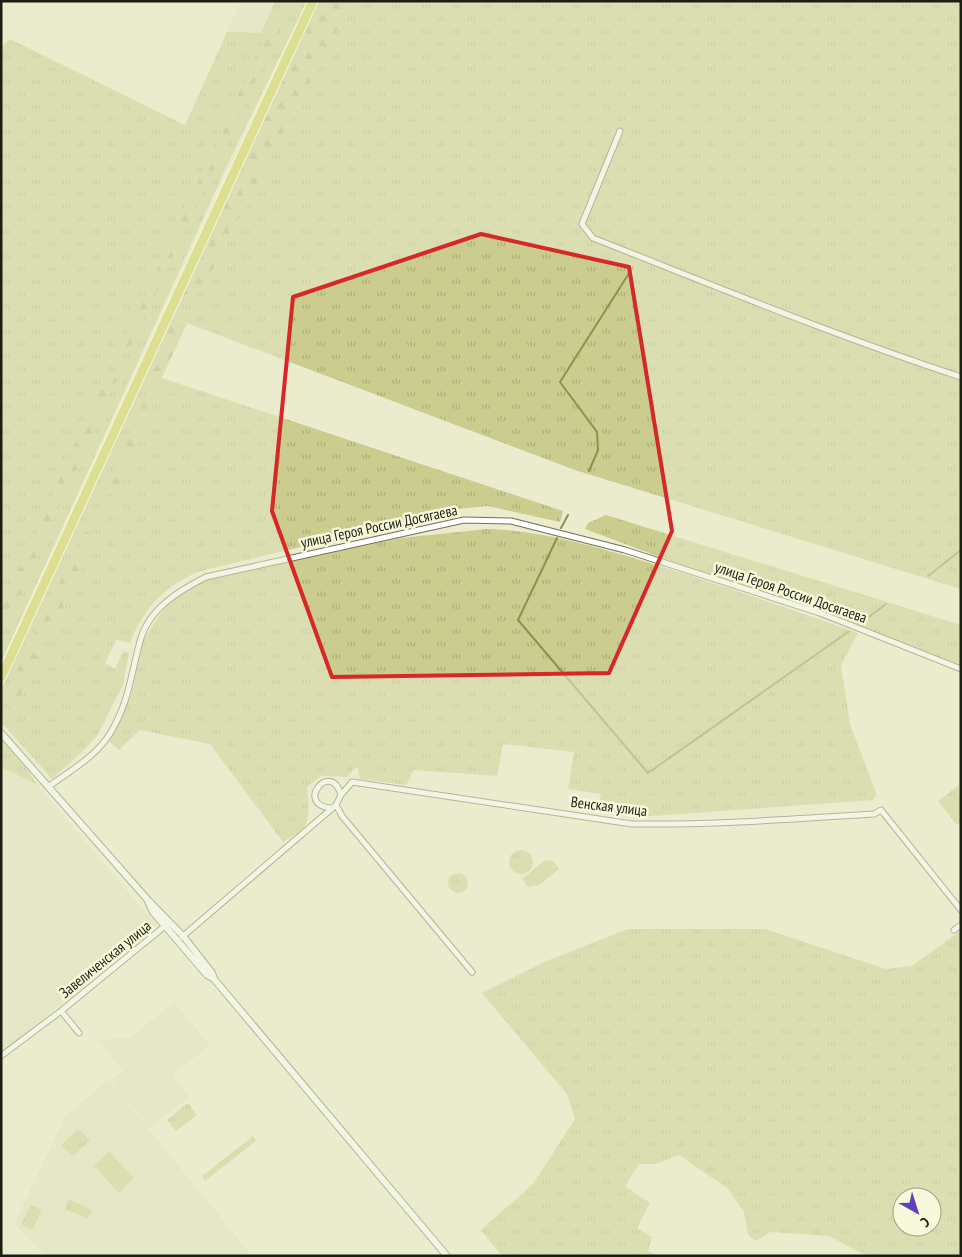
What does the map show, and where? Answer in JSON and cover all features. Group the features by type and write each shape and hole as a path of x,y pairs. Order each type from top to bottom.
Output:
{"highway":[{"path":"1,677 313,1"}],"street":[{"path":"620,130 582,224 593,238 777,311 886,352 961,377"},
{"name":"улица Героя России Досягаева","path":"48,787 96,753 110,733 120,715 133,677 141,637 164,603 180,590 206,577 464,520 511,521 625,550 820,613 961,669"},
{"path":"1,733 180,939 212,973 214,979 447,1256"},
{"path":"180,939 336,804 341,795 338,788 332,782 324,782 317,786 314,794 316,802 323,807 331,808"},
{"name":"Венская улица","path":"341,795 352,782 632,824 797,819 874,814 881,810 961,910"},
{"path":"336,804 342,816 472,972"},
{"path":"147,900 152,912 180,939"},
{"path":"954,930 961,925"},
{"name":"Завеличенская улица","path":"1,1056 61,1011 165,926"},
{"name":"Завеличенская улица","path":"61,1011 79,1033"}],"highlighted area":[{"path":"481,234 629,267 672,531 609,673 332,677 272,511 293,297"}],"shaded area":[{"path":"241,1 275,1 261,33 227,32"},
{"path":"1,767 37,784 155,924 1,1054"},
{"path":"174,1002 210,1045 172,1075 189,1097 150,1128 111,1080 123,1071 98,1040 131,1038"},
{"path":"109,1080 252,1256 46,1256 14,1224 66,1115"}],"green space":[{"path":"275,1 307,1 233,153 1,662 1,47 10,39 185,125 227,32 261,33"},
{"path":"318,1 352,1 201,292 181,296"},
{"path":"352,1 961,1 961,589 575,470 171,317 181,296 201,292"},
{"path":"278,8 286,16 128,353 121,347"},
{"path":"171,317 187,324 161,379 117,495 105,494 153,377 144,372"},
{"path":"144,372 563,511 560,522 488,506 457,509 197,572 185,578 164,593 148,610 130,643 116,640 105,663 115,669 123,651 129,653 123,685 98,734 82,752 52,779 1,722 1,690","holes":["84,532 96,535 15,710 9,694"]},
{"path":"106,374 117,379 1,635 1,610"},
{"path":"606,515 961,625 961,670 585,529 588,523"},
{"path":"487,529 540,535 610,551 714,583 858,633 841,665 850,724 877,795 873,800 638,817 637,810 630,813 629,817 598,812 601,794 568,789 574,752 503,744 497,776 414,770 406,785 360,779 356,767 347,777 321,776 307,787 307,822 301,831 283,842 210,744 140,730 119,750 108,740 120,722 131,694 144,638 166,606 182,591 207,580 310,556 401,538"},
{"path":"84,531 96,535 15,710 7,703 6,694"},
{"path":"1,736 17,754 37,784 1,767"},
{"path":"959,785 961,822 957,825 938,801"},
{"path":"521,850 526,851 532,857 532,867 526,873 521,874 516,873 510,867 509,862 510,857 516,851"},
{"path":"545,860 553,861 559,869 539,885 528,887 522,879"},
{"path":"458,873 465,876 468,883 465,890 458,893 451,890 448,883 451,876"},
{"path":"628,929 765,929 886,969 912,966 961,930 961,1256 867,1256 829,1236 770,1232 756,1241 748,1235 744,1212 727,1188 679,1155 656,1164 639,1164 625,1186 650,1203 637,1228 652,1237 648,1251 658,1256 502,1256 481,1230 533,1184 575,1119 567,1094 482,993 549,960"},
{"path":"188,1103 197,1115 176,1131 167,1120"},
{"path":"78,1129 90,1140 73,1156 61,1145"},
{"path":"253,1136 256,1141 205,1181 202,1176"},
{"path":"109,1152 134,1178 119,1193 94,1166"},
{"path":"69,1199 92,1210 88,1219 65,1209"},
{"path":"31,1205 42,1210 32,1230 21,1225"}],"waterway":[{"path":"589,471 598,450 597,432 560,382 633,267"},
{"path":"561,528 568,515"},
{"path":"557,538 518,620 648,773 848,632"},
{"path":"928,576 961,550"},
{"path":"862,622 886,604"}]}
